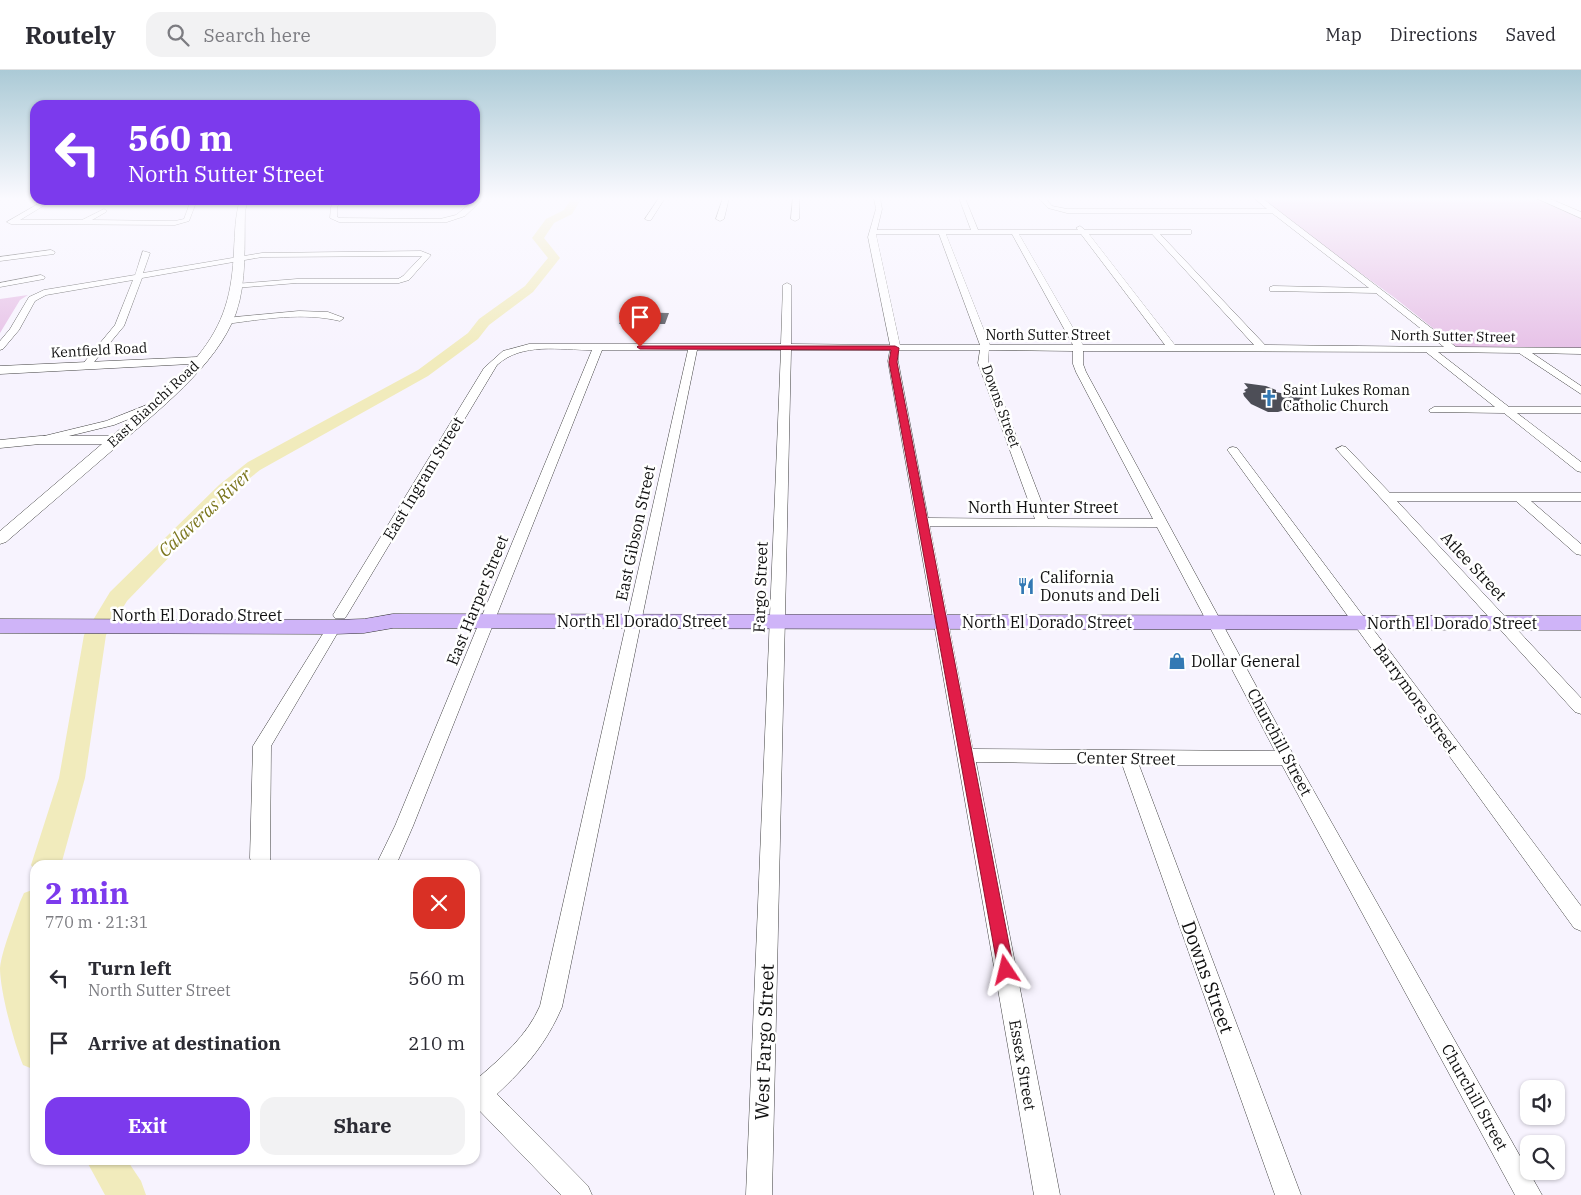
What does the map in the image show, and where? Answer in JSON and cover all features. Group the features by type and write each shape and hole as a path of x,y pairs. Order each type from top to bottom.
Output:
{"main road":[{"name":"North El Dorado Street","path":"0,615 170,621"},
{"name":"North El Dorado Street","path":"0,626 170,621 337,621 364,626 393,621 634,620 1581,623"}],"street":[{"name":"East Bianchi Road","path":"0,539 157,404 200,360 226,321 234,298 239,250"},
{"name":"Essex Street","path":"875,250 895,348 893,362 1047,1195"},
{"name":"Downs Street","path":"949,250 985,344 983,363 1044,523"},
{"name":"Churchill Street","path":"1025,250 1078,343 1078,360 1081,372 1287,758 1529,1195"},
{"path":"1098,250 1172,348"},
{"path":"1171,250 1262,348"},
{"path":"1326,250 1456,351"},
{"path":"0,259 51,252"},
{"path":"86,366 119,326 129,305 146,253"},
{"path":"0,347 14,330 32,299 39,295 238,258 282,253 426,254 406,278 399,281 297,282 235,286"},
{"path":"0,285 41,277"},
{"name":"Fargo Street","path":"769,890 787,285"},
{"path":"1273,289 1292,291 1380,291"},
{"path":"226,321 294,315 318,315 340,318"},
{"name":"East Harper Street","path":"388,860 404,826 598,347"},
{"name":"East Gibson Street","path":"480,1089 516,1060 534,1039 550,1008 693,347"},
{"name":"North Sutter Street","path":"515,348 1262,348 1581,351"},
{"name":"East Ingram Street","path":"261,860 262,746 489,368 504,353 515,348"},
{"path":"1430,351 1581,468"},
{"path":"1522,351 1581,391"},
{"name":"Kentfield Road","path":"0,370 200,360"},
{"path":"40,440 110,423 157,404"},
{"path":"1434,410 1581,410"},
{"path":"0,444 40,440 116,440"},
{"name":"Atlee Street","path":"1342,449 1581,708"},
{"name":"Barrymore Street","path":"1233,450 1581,922"},
{"path":"1387,497 1581,497"},
{"path":"1519,497 1581,550"},
{"name":"North Hunter Street","path":"923,522 1162,523"},
{"name":"Center Street","path":"966,755 1287,758"},
{"name":"Downs Street","path":"1128,758 1288,1195"},
{"name":"West Fargo Street","path":"759,1195 769,890"},
{"path":"480,1094 579,1195"}],"shaded area":[{"path":"1330,250 1581,250 1581,348 1458,348 1395,298"},
{"path":"28,295 20,300 0,333 0,299"}],"building":[{"path":"624,312 669,313 665,324 619,324"},
{"name":"Saint Lukes Roman Catholic Church","path":"1244,383 1266,386 1276,390 1276,392 1309,399 1288,405 1290,408 1278,412 1268,412 1251,404 1244,396 1243,393 1246,392 1244,390 1248,388"}],"waterway":[{"name":"Calaveras River","path":"47,860 72,778 95,635 118,597 225,489 254,466 423,373 473,336 484,322 529,289 554,258 548,250"},
{"name":"Calaveras River","path":"30,919 14,974 30,1034"},
{"name":"Calaveras River","path":"108,1165 127,1195"}],"place":[{"name":"Saint Lukes Roman Catholic Church","path":"1269,398"},
{"name":"California Donuts and Deli","path":"1026,586"},
{"name":"Dollar General","path":"1177,661"}],"route":[{"path":"640,347 895,348 893,362 1006,970"}]}
